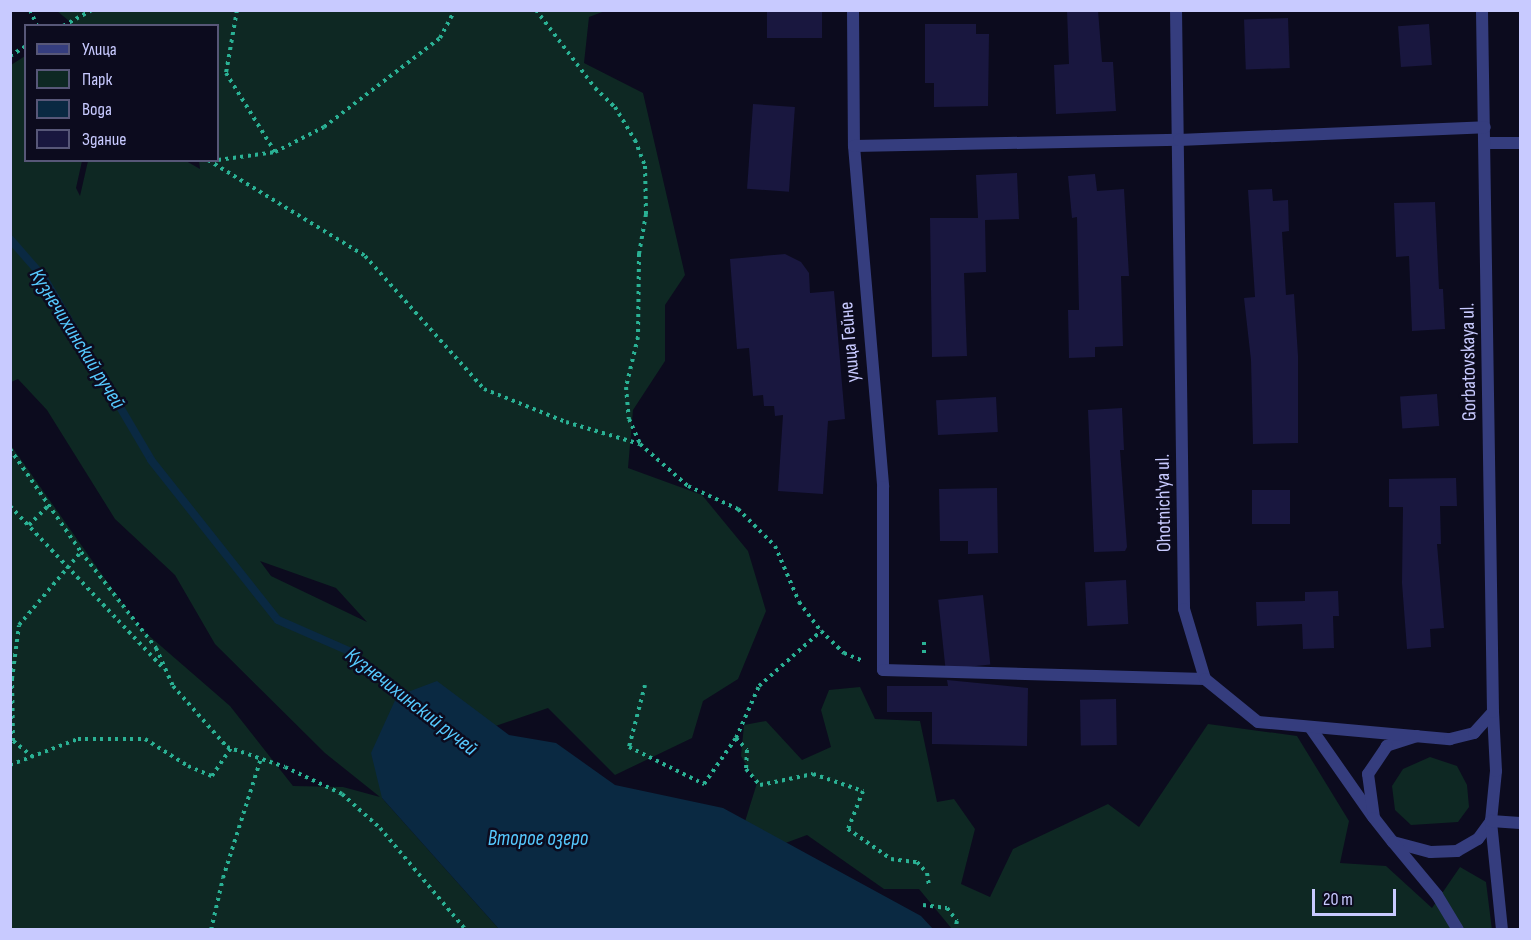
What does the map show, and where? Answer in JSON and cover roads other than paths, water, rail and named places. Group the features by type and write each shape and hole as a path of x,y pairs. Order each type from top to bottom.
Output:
{"street":[{"name":"улица Гейне","path":"853,10 854,146 883,487 883,670 1205,679"},
{"name":"Ohotnich'ya ul.","path":"1176,10 1184,609 1205,679"},
{"name":"Gorbatovskaya ul.","path":"1482,10 1493,712 1496,771 1491,820 1502,930"},
{"path":"854,146 1179,140 1485,127"},
{"path":"1485,143 1521,143"},
{"path":"1205,679 1258,722 1450,739 1474,733 1493,712"},
{"path":"1310,727 1374,818 1437,895 1458,930"},
{"path":"1374,818 1368,774 1387,746 1417,736"},
{"path":"1394,842 1431,852 1457,851 1478,839 1491,820 1521,823"}],"water":[{"name":"Второе озеро","path":"437,681 509,735 556,743 615,785 723,808 921,916 933,929 499,929 382,798 371,753 397,696"}],"waterway":[{"name":"Кузнечихинский ручей","path":"10,239 44,278 151,460 278,620 353,653 405,702"}]}
